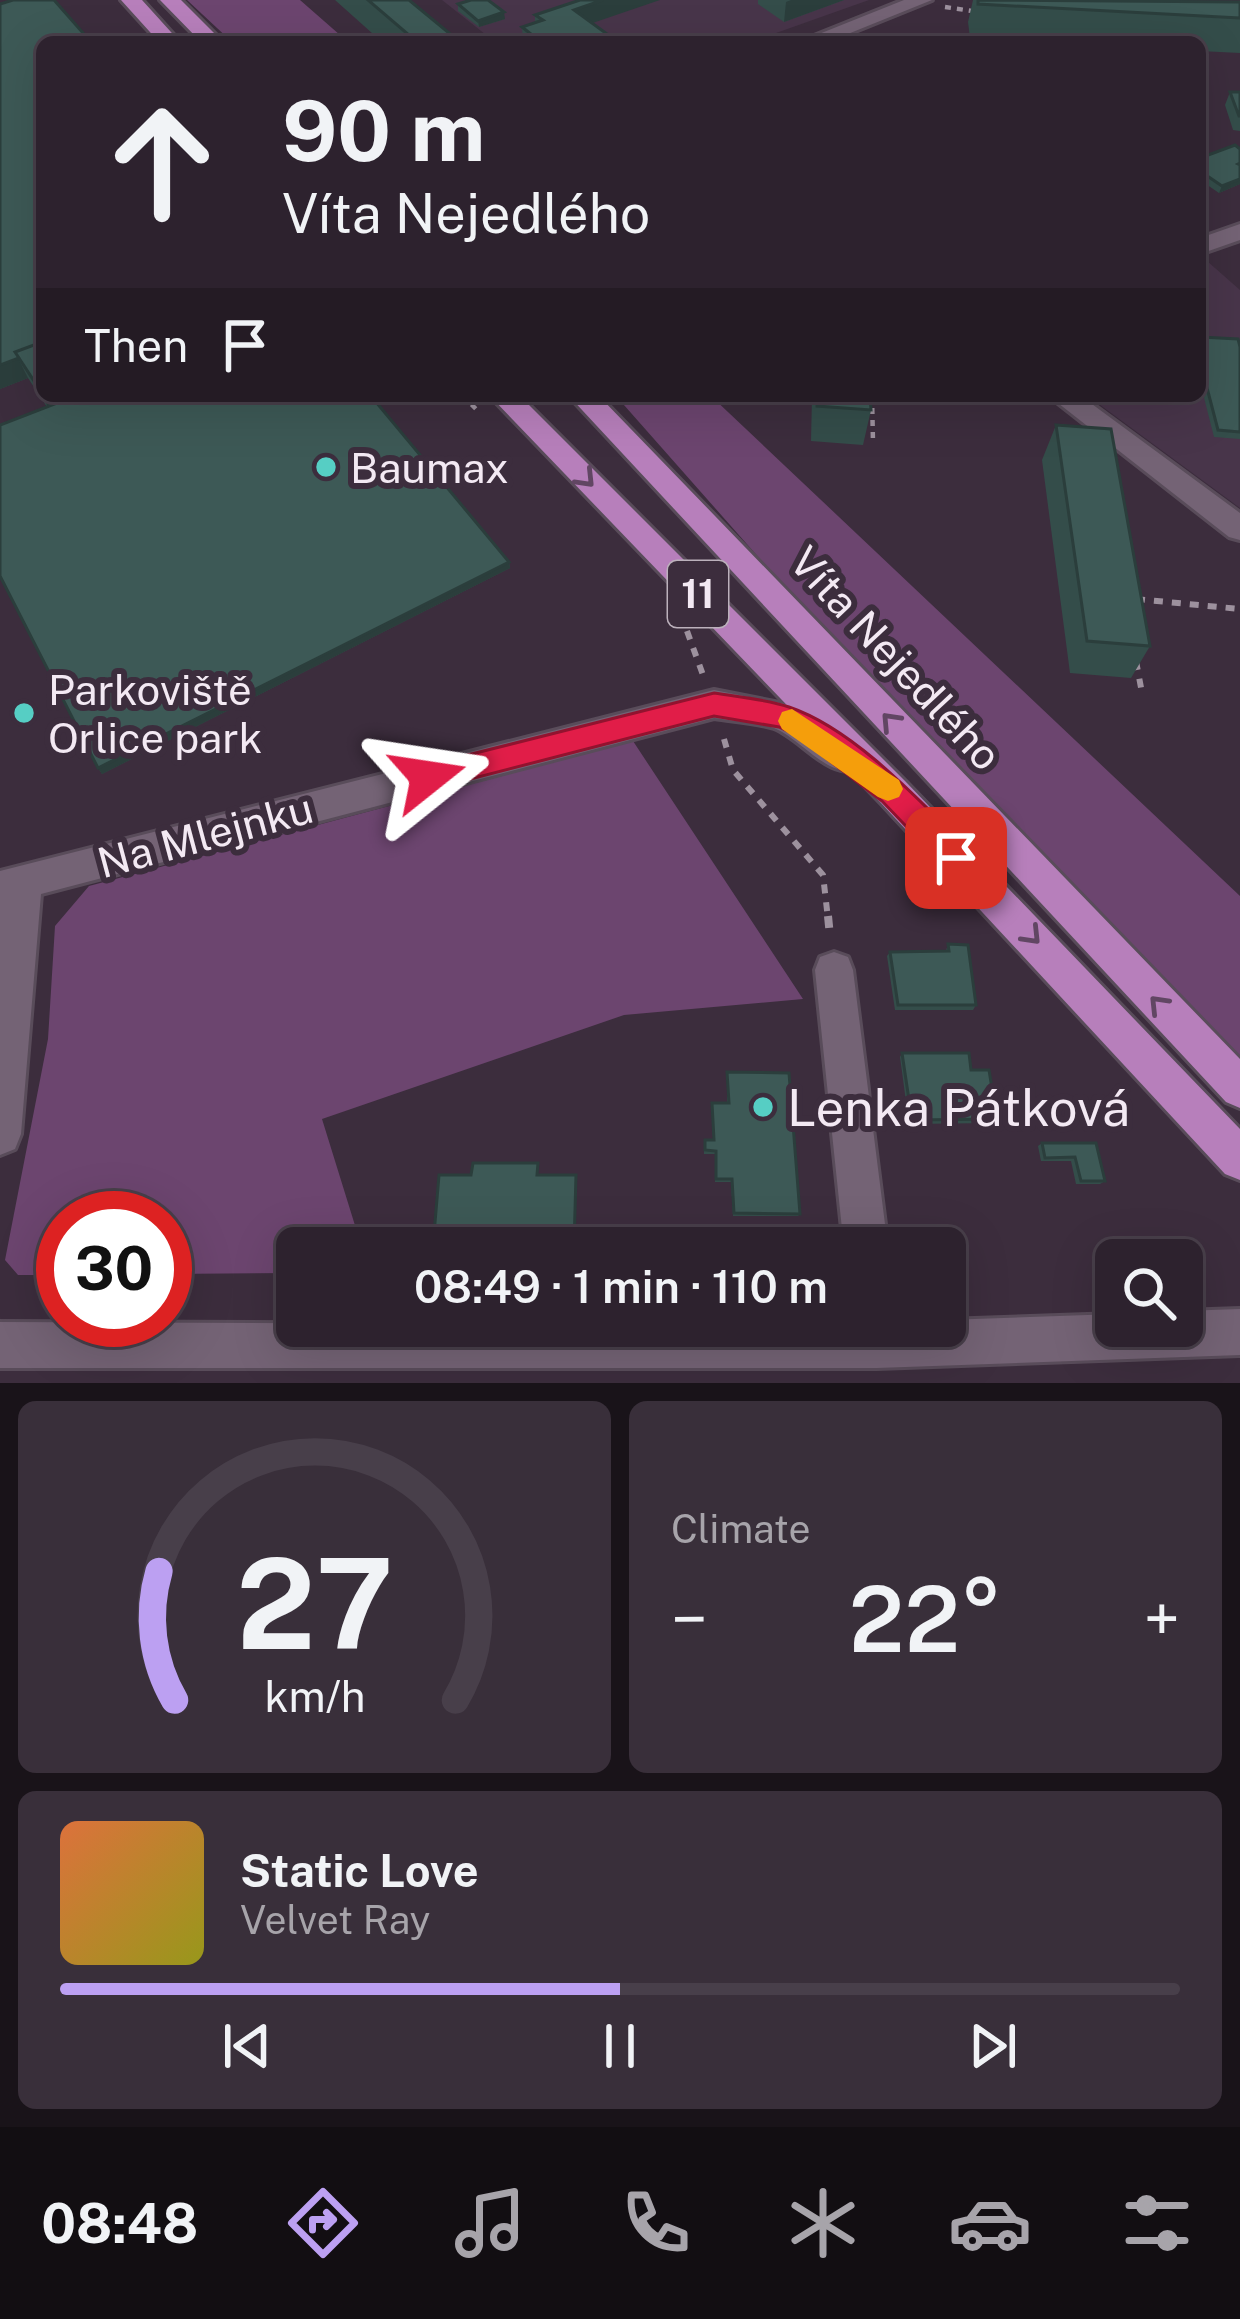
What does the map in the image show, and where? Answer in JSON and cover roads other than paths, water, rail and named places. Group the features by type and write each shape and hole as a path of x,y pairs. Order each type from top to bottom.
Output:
{"main road":[{"path":"131,0 164,36"},
{"path":"170,0 207,36"},
{"name":"Víta Nejedlého","path":"589,402 1240,1088"},
{"name":"11","path":"498,410 892,792 1240,1159"}],"street":[{"path":"827,36 931,2"},
{"path":"1206,245 1240,231"},
{"path":"1059,402 1240,529"},
{"name":"Na Mlejnku","path":"0,1134 12,885 714,704 783,716 806,727 892,792"},
{"path":"834,970 864,1227"},
{"path":"966,1334 1240,1332"},
{"path":"0,1345 276,1342"}],"place":[{"name":"Baumax","path":"326,467"},
{"name":"Parkoviště Orlice park","path":"24,713"},
{"name":"Lenka Pátková","path":"763,1107"}]}
